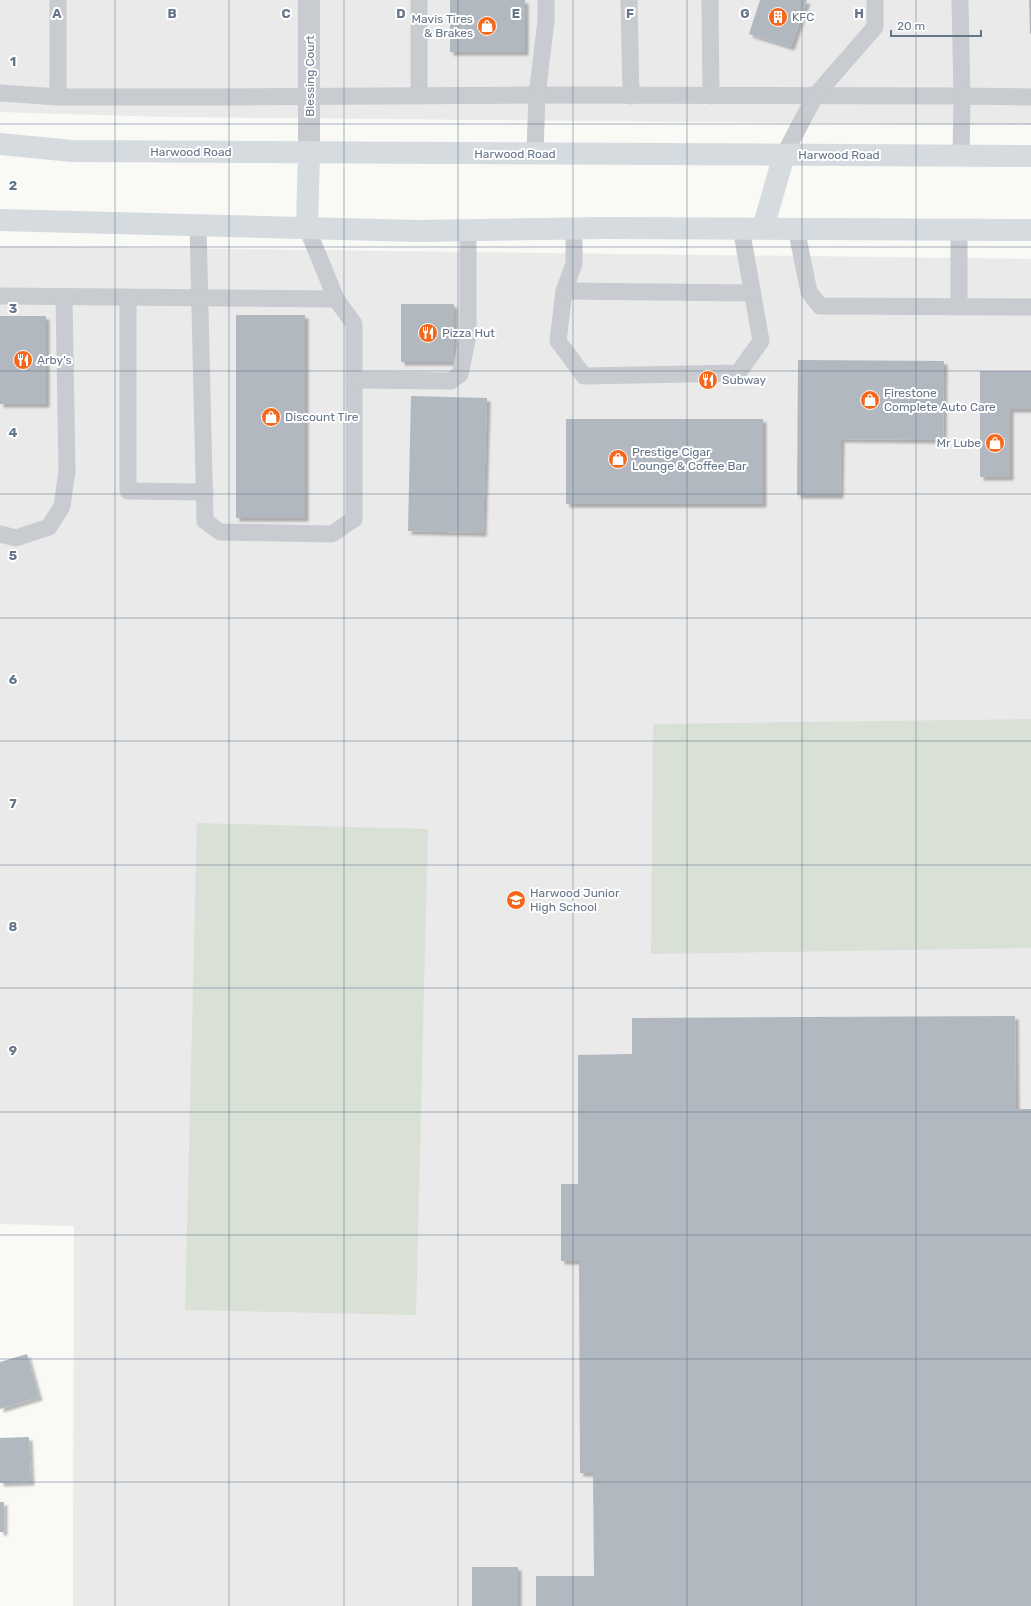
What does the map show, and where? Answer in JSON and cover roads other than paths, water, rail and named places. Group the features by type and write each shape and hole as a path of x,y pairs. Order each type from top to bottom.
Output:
{"main road":[{"name":"Harwood Road","path":"0,144 72,151 1031,156"},
{"path":"306,228 309,152"},
{"path":"763,228 784,155"},
{"path":"0,220 418,231 574,228 1031,230"}],"street":[{"name":"Blessing Court","path":"309,0 309,152"}],"lane":[{"path":"58,0 58,97"},
{"path":"419,0 419,96"},
{"path":"535,153 537,95 546,21 546,0"},
{"path":"629,0 631,96"},
{"path":"710,0 711,96"},
{"path":"784,155 815,96 875,27 875,0"},
{"path":"960,0 962,96 960,156"},
{"path":"0,93 58,97 537,95 1031,97"},
{"path":"198,225 201,297 205,521 220,532 332,534 354,519 354,324 336,299 306,228"},
{"path":"574,228 574,264 564,291 558,341 584,376 738,373 761,341 741,228"},
{"path":"796,228 809,292 820,306 1031,307"},
{"path":"959,229 959,307"},
{"path":"354,380 451,381 460,374 468,336 468,230"},
{"path":"564,291 752,293"},
{"path":"0,296 336,299"},
{"path":"0,534 16,538 49,527 62,506 67,471 64,297"},
{"path":"128,297 128,491 205,492"}],"place":[{"name":"KFC","path":"778,17"},
{"name":"Mavis Tires & Brakes","path":"487,26"},
{"name":"Pizza Hut","path":"428,333"},
{"name":"Arby's","path":"23,360"},
{"name":"Subway","path":"708,380"},
{"name":"Firestone Complete Auto Care","path":"870,400"},
{"name":"Discount Tire","path":"271,417"},
{"name":"Mr Lube","path":"995,443"},
{"name":"Prestige Cigar Lounge & Coffee Bar","path":"618,459"},
{"name":"Harwood Junior High School","path":"516,900"}]}
